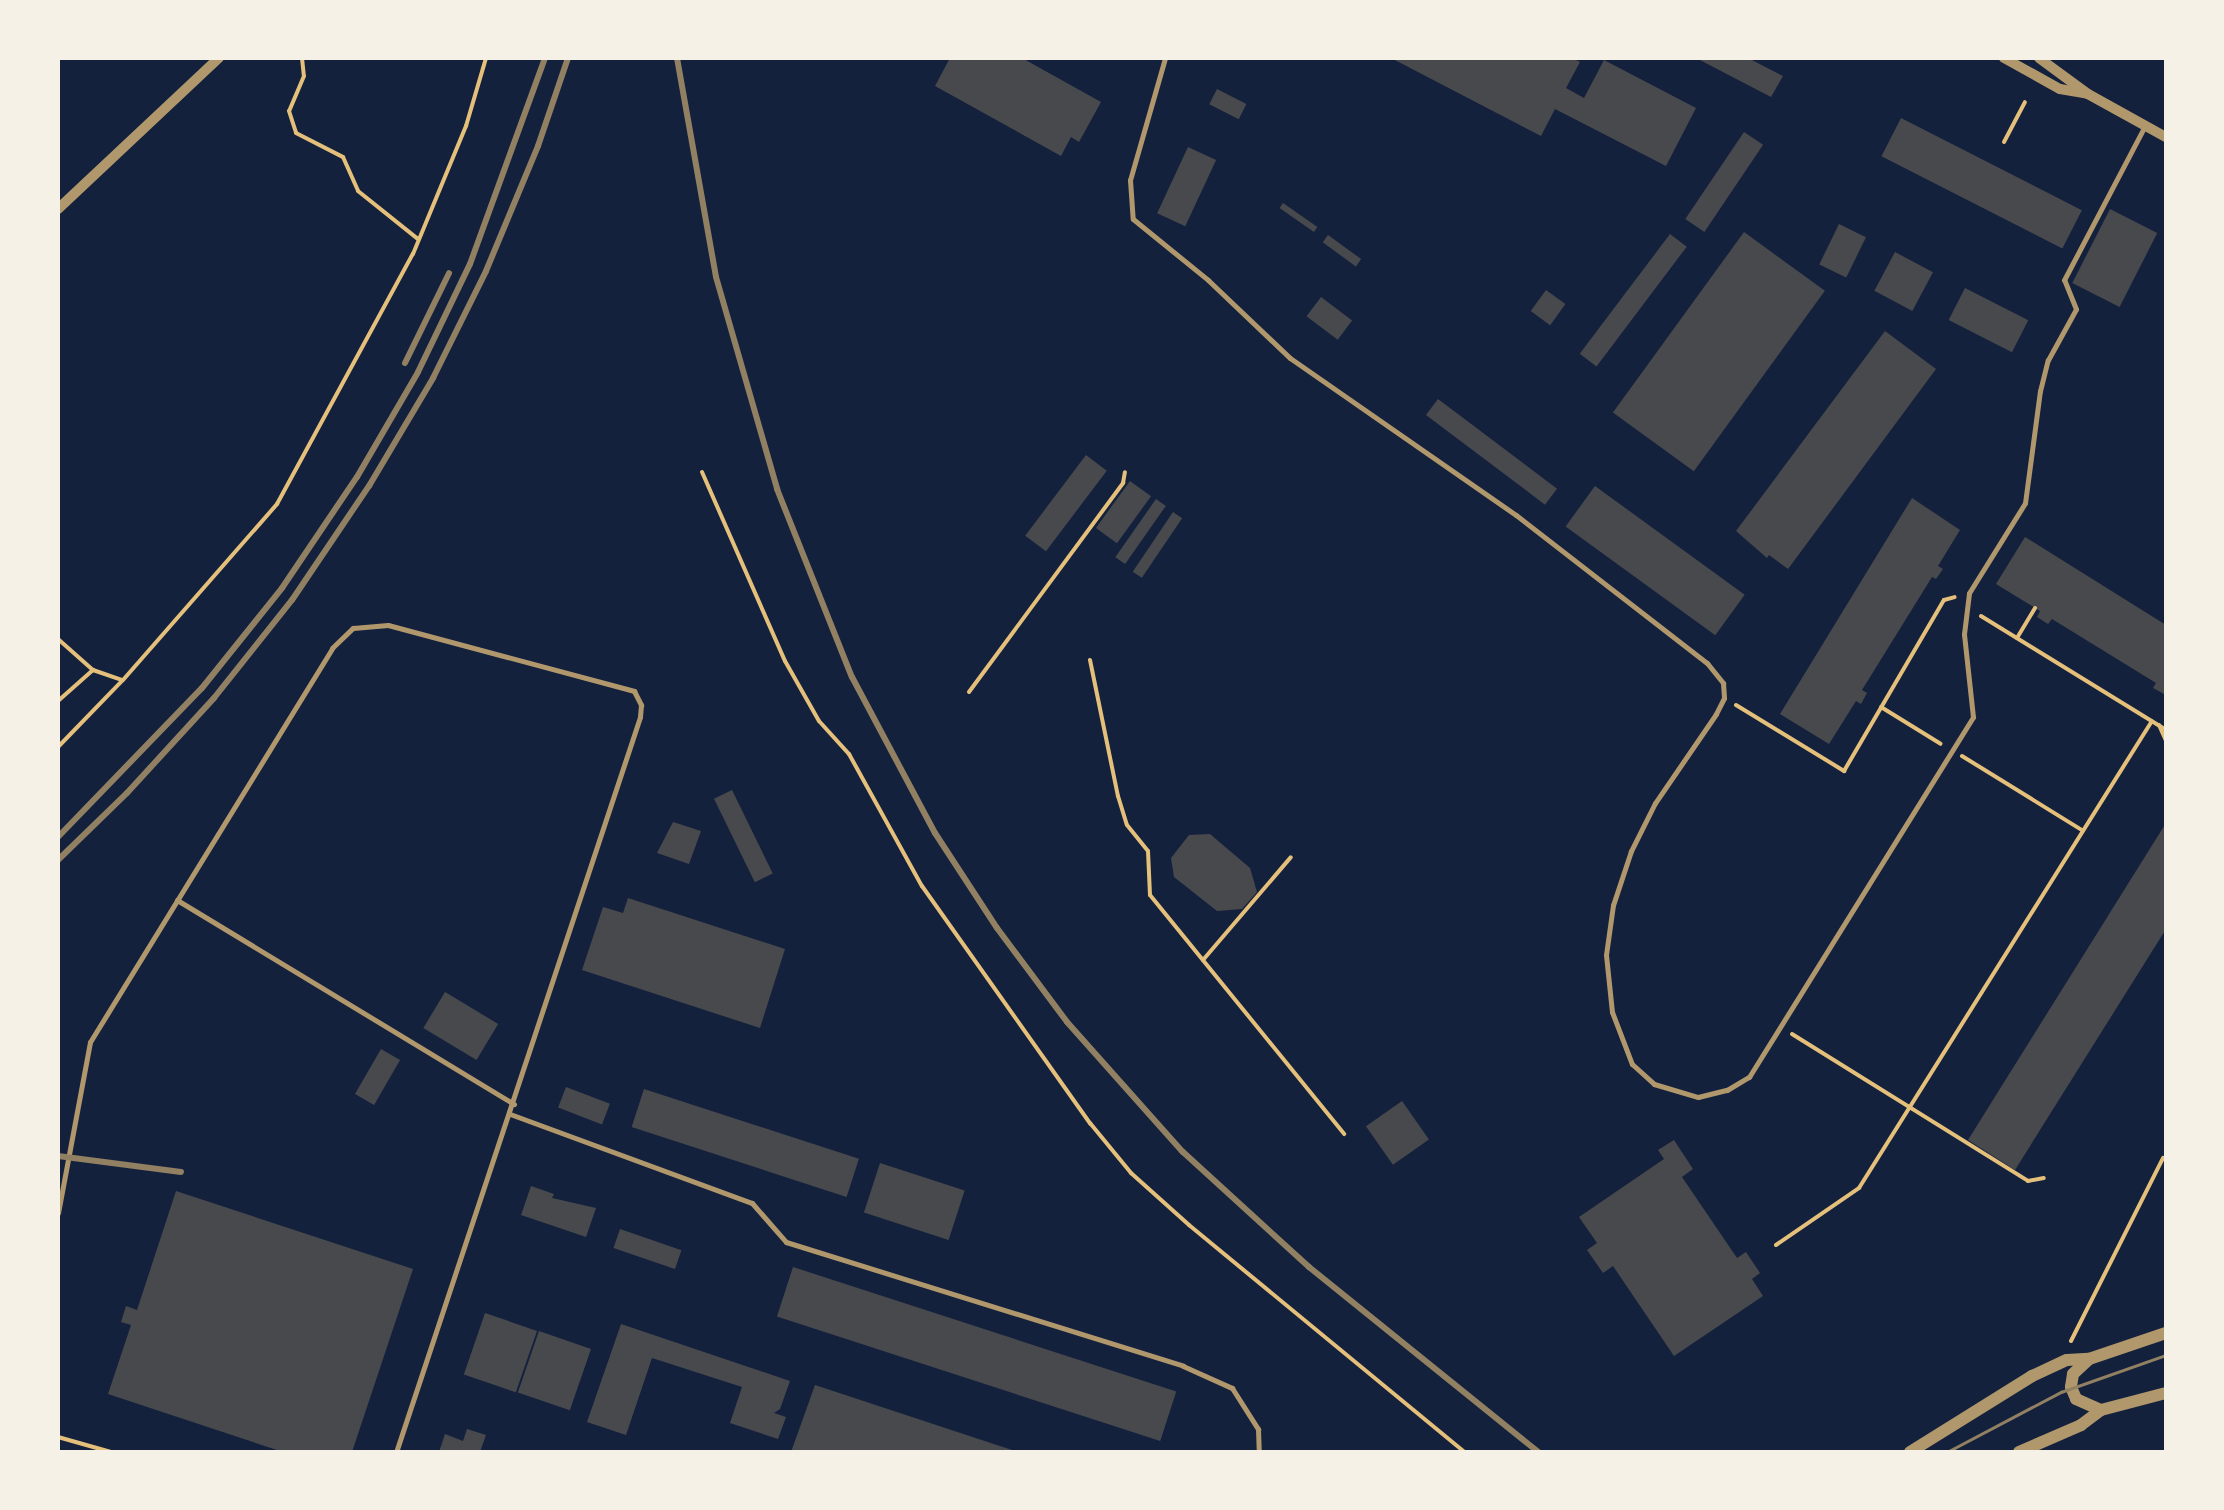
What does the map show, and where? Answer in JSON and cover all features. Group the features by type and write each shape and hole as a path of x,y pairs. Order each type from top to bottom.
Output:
{"street":[{"path":"58,209 218,58"},
{"path":"2004,58 2060,89 2088,94"},
{"path":"2039,58 2088,94 2166,137"},
{"path":"2146,123 2166,129"},
{"path":"1910,1452 1997,1394 2067,1360 2089,1358 2166,1333"},
{"path":"2089,1358 2073,1374 2071,1387 2076,1399 2100,1410"},
{"path":"2018,1452 2080,1425 2100,1410 2166,1392"}],"lane":[{"path":"1164,58 1130,180 1133,219 1208,280 1290,358 1516,515 1706,663 1723,683 1724,698 1655,802 1631,851 1608,931 1606,954 1612,1012 1625,1051 1643,1076 1669,1091 1698,1097 1728,1090 1750,1077 1972,717 1964,634 1969,593 2025,503 2048,360 2076,309 2064,280 2146,123"},
{"path":"58,1212 90,1042 332,648 353,628 388,625 634,691 641,705 640,717 396,1452"},
{"path":"176,900 514,1104"},
{"path":"510,1114 752,1203 786,1242 1183,1366 1232,1388 1258,1430 1258,1452"}],"path":[{"path":"302,58 304,76 289,111 296,132 343,158 358,191 418,239"},
{"path":"58,748 277,504 336,389 378,323 418,239 466,126 486,58"},
{"path":"2004,142 2025,102"},
{"path":"702,472 786,660 819,720 849,754 922,886 1090,1124 1131,1173 1189,1225 1464,1452"},
{"path":"969,692 1124,484 1125,472"},
{"path":"1724,698 1844,771 1944,600 1969,593"},
{"path":"2018,638 2035,608"},
{"path":"1966,612 2018,638 2166,730"},
{"path":"58,639 94,670 123,680"},
{"path":"1090,660 1118,796 1127,825 1148,851 1150,894 1344,1134"},
{"path":"58,701 94,670"},
{"path":"1881,707 2084,831"},
{"path":"1776,1245 1858,1188 2152,721"},
{"path":"2159,725 2166,741"},
{"path":"1202,960 1292,857"},
{"path":"1780,1027 2028,1181 2044,1178"},
{"path":"2067,1350 2163,1158"},
{"path":"58,1436 112,1452"}],"building":[{"path":"950,58 1022,58 1101,102 1079,142 1071,137 1061,156 935,86"},
{"path":"1391,58 1572,58 1580,62 1566,88 1584,98 1604,60 1696,108 1666,166 1555,109 1541,136"},
{"path":"1696,58 1748,58 1783,76 1771,97"},
{"path":"1217,89 1246,104 1239,119 1209,104"},
{"path":"1901,118 2082,210 2062,248 1881,156"},
{"path":"1744,132 1763,145 1704,232 1685,219"},
{"path":"1188,147 1216,160 1185,226 1157,213"},
{"path":"1283,203 1317,227 1314,232 1280,208"},
{"path":"2110,209 2157,233 2120,307 2072,283"},
{"path":"1839,224 1866,237 1846,278 1819,264"},
{"path":"1744,232 1825,291 1694,471 1613,412"},
{"path":"1670,234 1687,247 1596,366 1580,354"},
{"path":"1328,235 1361,259 1356,266 1323,242"},
{"path":"1895,252 1933,272 1912,311 1874,291"},
{"path":"1965,288 2028,320 2012,352 1949,320"},
{"path":"1546,290 1565,304 1550,325 1531,311"},
{"path":"1321,297 1352,320 1338,340 1307,316"},
{"path":"1885,331 1936,369 1788,569 1769,555 1767,558 1736,531"},
{"path":"1438,399 1557,489 1545,505 1426,415"},
{"path":"1086,455 1107,471 1046,551 1025,536"},
{"path":"1130,481 1151,496 1117,543 1096,528"},
{"path":"1595,486 1745,595 1715,635 1566,526"},
{"path":"1912,498 1960,530 1938,566 1943,569 1936,579 1932,577 1862,690 1867,693 1861,704 1856,701 1829,744 1780,714"},
{"path":"1156,499 1166,506 1125,564 1115,557"},
{"path":"1173,512 1182,518 1142,578 1133,572"},
{"path":"2025,537 2166,625 2164,694 2153,688 2156,683 2052,619 2048,624 2037,617 2040,611 1996,584"},
{"path":"732,790 773,874 755,882 714,799"},
{"path":"673,822 701,831 689,864 657,853"},
{"path":"2166,823 2166,929 2015,1170 1968,1140"},
{"path":"1210,834 1250,868 1257,892 1242,909 1217,911 1174,877 1171,858 1189,835"},
{"path":"628,898 785,949 760,1028 582,970 603,907 623,913"},
{"path":"445,992 498,1024 477,1060 423,1028"},
{"path":"381,1049 400,1060 374,1105 355,1094"},
{"path":"566,1087 610,1104 602,1124 558,1108"},
{"path":"644,1089 859,1159 847,1197 632,1127"},
{"path":"1402,1101 1429,1140 1393,1165 1366,1126"},
{"path":"1674,1140 1693,1169 1682,1177 1737,1258 1746,1252 1760,1273 1752,1279 1763,1296 1674,1356 1613,1266 1603,1273 1587,1250 1597,1243 1579,1217 1664,1159 1658,1150"},
{"path":"880,1163 965,1191 949,1240 864,1212"},
{"path":"531,1186 554,1194 552,1198 596,1208 586,1237 521,1215"},
{"path":"176,1191 413,1269 352,1452 283,1452 108,1394 131,1325 121,1322 126,1306 137,1310"},
{"path":"620,1229 681,1250 675,1269 613,1248"},
{"path":"793,1267 1176,1392 1160,1441 777,1316"},
{"path":"485,1313 537,1331 516,1392 464,1374"},
{"path":"621,1324 790,1381 780,1409 774,1413 786,1417 778,1439 730,1423 742,1387 652,1358 626,1435 587,1422"},
{"path":"539,1331 591,1349 570,1410 518,1392"},
{"path":"815,1385 1018,1452 791,1452"},
{"path":"467,1429 486,1435 480,1452 439,1452 445,1434 463,1441"}],"tram line":[{"path":"1947,1452 2061,1392 2166,1355"}],"railway":[{"path":"58,837 202,688 282,588 357,477 418,372 470,264 545,58"},
{"path":"58,860 127,793 214,698 292,600 369,486 433,378 486,271 538,146 568,58"},
{"path":"677,58 716,277 777,489 852,677 935,833 997,928 1067,1022 1183,1152 1309,1267 1538,1452"},
{"path":"405,363 449,273"},
{"path":"58,1156 181,1172"}]}
